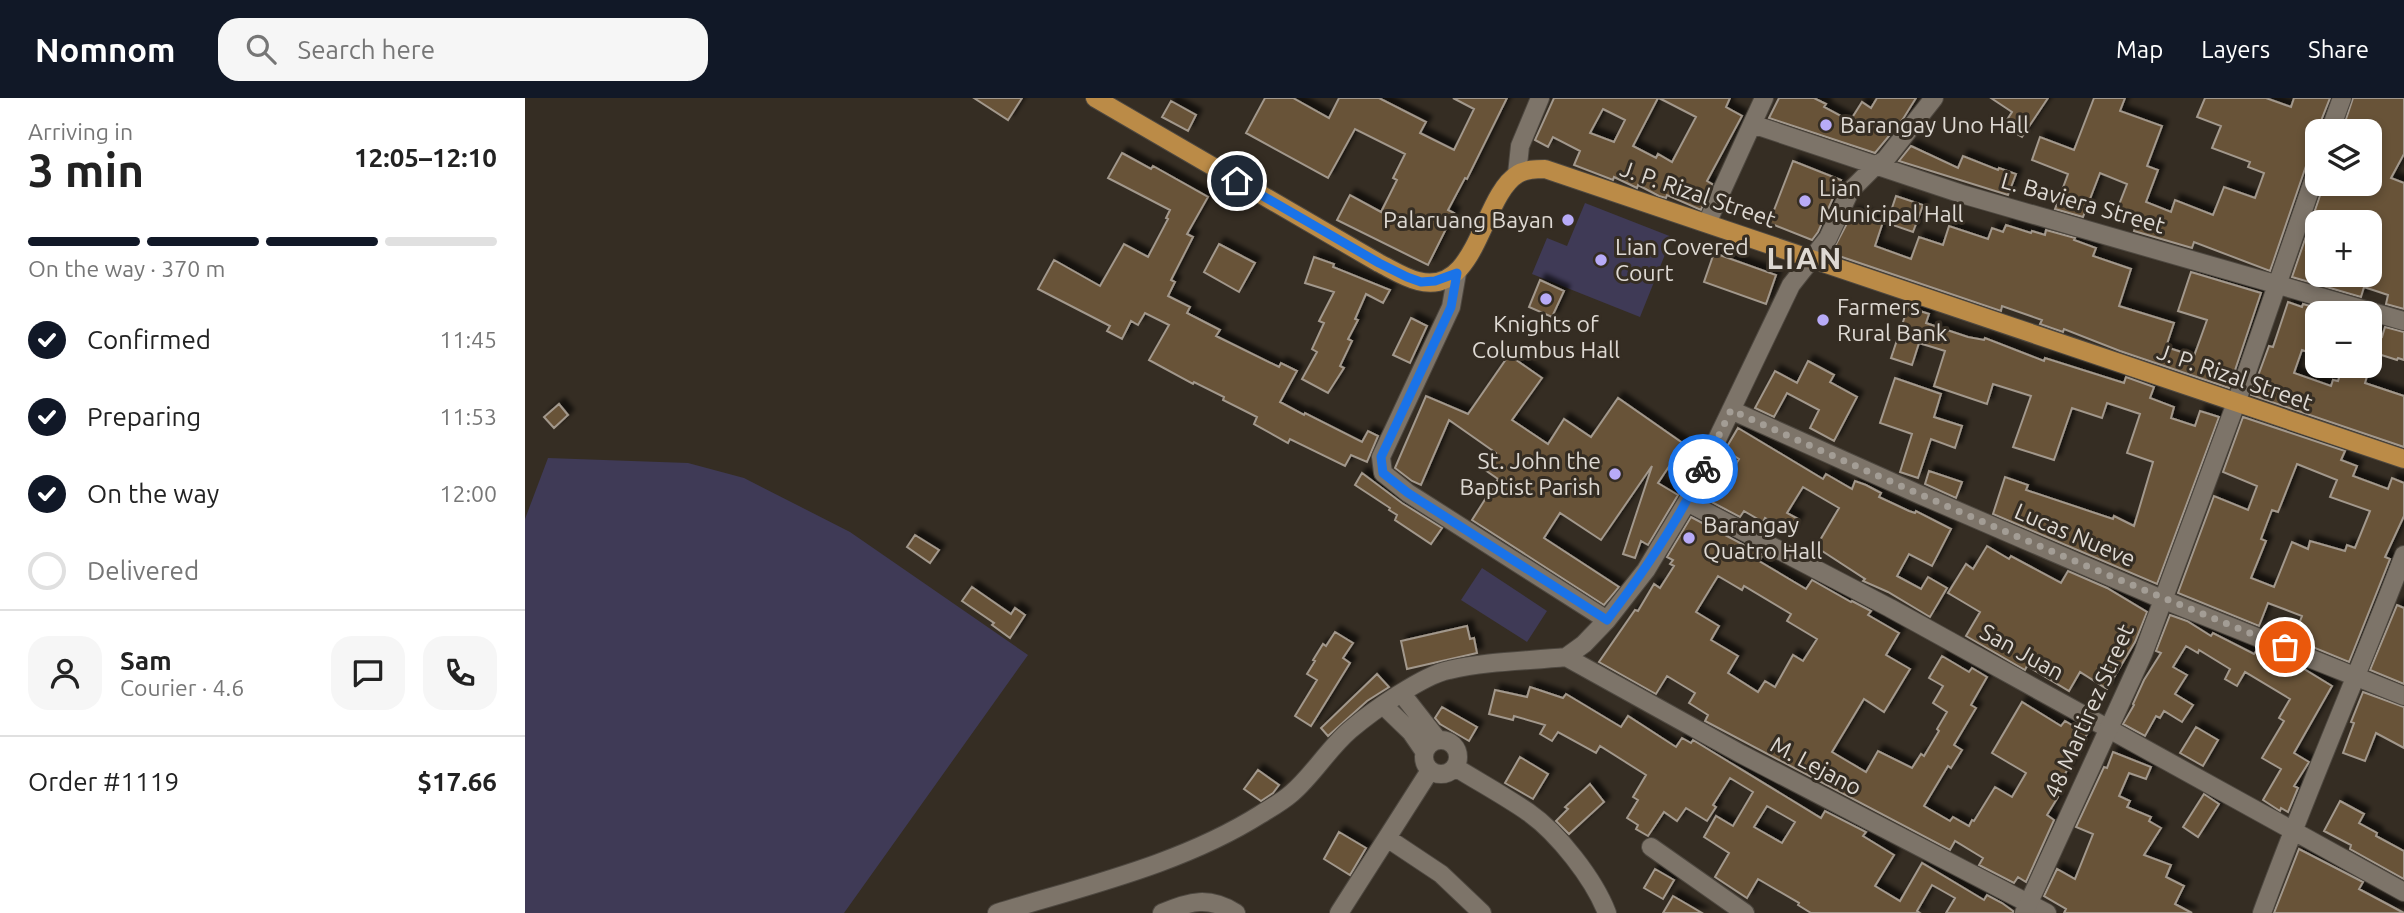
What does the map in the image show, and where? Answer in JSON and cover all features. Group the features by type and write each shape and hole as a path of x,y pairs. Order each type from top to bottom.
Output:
{"main road":[{"path":"1095,98 1379,263 1421,282 1435,281 1457,273 1467,260 1506,185 1517,174"},
{"name":"J. P. Rizal Street","path":"1517,174 1525,170 1545,169 2404,459"}],"street":[{"path":"1517,174 1520,146 1541,98"},
{"path":"1707,223 1764,98"},
{"path":"997,913 1129,873 1212,839 1260,815 1292,793 1349,731 1383,705 1430,676 1448,670 1566,657 1584,644 1607,620 1646,569 1687,502 1791,285 1828,238 1850,191 1875,166 1885,160 1934,98"},
{"path":"2334,119 2342,98"},
{"name":"L. Baviera Street","path":"1752,124 1965,195 2404,321"},
{"name":"48 Martirez Street","path":"2026,908 2143,654 2165,600 2308,196"},
{"path":"1457,273 1451,307 1381,457 1383,473 1408,493 1607,620"},
{"name":"Lucas Nueve","path":"1731,410 2165,600 2404,696"},
{"name":"San Juan","path":"1687,502 1890,608 2404,892"},
{"path":"2262,913 2404,555"},
{"name":"M. Lejano","path":"1566,657 2026,908 2047,913"},
{"path":"1402,694 1431,745"},
{"path":"1383,705 1411,732 1431,745 1450,742 1457,750 1455,767 1443,774 1429,772"},
{"path":"1429,772 1424,762 1431,745"},
{"path":"1455,767 1530,813 1545,827 1577,861 1607,913"},
{"path":"1339,913 1429,772"},
{"path":"1387,838 1441,873 1482,913"},
{"path":"1651,847 1745,913"},
{"path":"1162,913 1181,905 1204,901 1220,903 1230,911"}],"shaded area":[{"name":"Lian Covered Court","path":"1585,203 1672,237 1640,317 1532,274 1547,238 1567,246"},
{"path":"548,458 688,463 744,478 850,532 1028,655 844,913 525,913 525,519"},
{"path":"1482,568 1547,611 1527,642 1461,600"}],"building":[{"path":"974,98 1022,98 1008,120"},
{"path":"1265,98 1293,98 1329,118 1339,98 1379,98 1426,122 1420,133 1454,150 1474,109 1453,98 1507,98 1467,179 1465,178 1448,210 1454,213 1428,265 1337,220 1350,195 1381,212 1397,180 1393,178 1405,154 1355,129 1328,178 1246,133"},
{"path":"1554,98 1658,98 1633,146 1656,158 1658,154 1672,162 1696,117 1659,98 1730,98 1726,107 1742,116 1707,181 1712,184 1701,210 1667,195 1666,198 1659,196 1638,185 1637,188 1614,177 1613,180 1574,165 1580,151 1553,137 1548,147 1535,140","holes":["1603,109 1625,120 1614,142 1590,133"]},
{"path":"1779,98 1814,98 1826,104 1824,107 1850,121 1862,102 1871,108 1877,98 1916,98 1903,119 1875,153 1769,118"},
{"path":"1991,98 2048,98 2022,137 2003,126 2012,112"},
{"path":"2094,98 2125,98 2120,111 2162,126 2147,166 2158,170 2146,202 2171,212 2175,200 2213,215 2224,187 2255,198 2264,173 2248,167 2250,162 2212,148 2221,126 2197,117 2205,98 2266,98 2291,107 2294,98 2330,98 2322,119 2305,119 2305,169 2270,271 2194,242 2192,248 2134,231 2138,218 2117,210 2127,184 2100,173 2083,217 2055,209 2068,174 2032,160 2040,137 2074,150"},
{"path":"2353,98 2404,98 2404,154 2391,178 2404,183 2404,309 2386,304 2388,295 2364,287 2382,287 2382,210 2315,210 2320,196 2382,196 2382,119 2346,119"},
{"path":"1171,101 1196,115 1188,131 1162,117"},
{"path":"1911,146 1958,168 1963,156 2016,174 2008,195 1899,161"},
{"path":"1122,153 1151,169 1153,166 1208,197 1187,234 1193,237 1171,280 1175,282 1168,296 1190,307 1187,313 1220,330 1216,336 1279,367 1281,363 1297,371 1280,402 1362,442 1368,431 1378,436 1367,462 1351,455 1345,466 1290,439 1288,443 1254,424 1257,417 1223,400 1224,397 1149,360 1169,325 1145,313 1138,325 1131,321 1122,339 1107,331 1110,326 1038,289 1054,260 1100,286 1124,244 1148,257 1170,210 1108,178"},
{"name":"Lian Municipal Hall","path":"1793,161 1841,180 1812,240 1769,223"},
{"path":"1896,196 1923,205 1913,232 1887,223"},
{"path":"1853,212 1883,222 1875,246 1911,259 1919,237 1943,245 1949,226 1988,239 1992,228 2003,232 2006,225 2031,233 2032,231 2045,235 2046,230 2075,238 2074,240 2096,248 2093,256 2131,269 2119,306 2174,323 2166,347 2194,356 2207,320 2178,311 2191,272 2261,293 2229,388 2064,329 2063,332 2040,324 2042,320 2002,306 2001,311 1836,255 1838,249 1834,248"},
{"path":"2305,239 2305,281 2292,277"},
{"path":"1219,244 1255,263 1239,292 1204,272"},
{"path":"1714,253 1776,275 1766,304 1704,282"},
{"path":"1314,257 1390,290 1383,303 1366,294 1355,319 1358,320 1348,339 1352,341 1340,366 1344,368 1328,393 1302,379 1317,352 1312,349 1324,323 1319,321 1334,292 1305,283"},
{"name":"Knights of Columbus Hall","path":"1540,280 1564,291 1552,317 1529,307"},
{"path":"2326,287 2364,287 2361,297"},
{"path":"2288,302 2302,307 2305,305 2305,351 2302,350 2294,373 2331,386 2333,380 2338,381 2339,378 2366,378 2365,383 2404,396 2404,447 2251,395 2269,346 2273,347"},
{"path":"1908,307 1929,314 1926,323 1968,337 1985,338 2044,361 2045,358 2124,383 2126,377 2154,387 2150,398 2174,407 2171,418 2195,426 2200,411 2219,417 2157,584 1993,514 2005,477 2028,485 2026,490 2113,519 2114,516 2134,526 2153,462 2127,453 2140,414 2107,403 2102,418 2072,408 2054,460 2013,447 2031,396 1993,384 1987,404 1934,386 1945,351 1919,343 1912,365 1891,358"},
{"path":"1411,318 1427,326 1410,363 1393,355"},
{"path":"2385,327 2404,332 2404,360 2382,355"},
{"path":"1509,355 1542,378 1512,420 1548,444 1564,419 1591,437 1618,398 1684,444 1658,483 1678,495 1648,545 1641,541 1635,558 1623,554 1652,466 1601,540 1560,513 1544,538 1619,587 1604,605 1472,520 1498,479 1485,470 1496,453 1449,420 1421,485 1395,468 1426,396 1468,414"},
{"path":"1808,361 1834,375 1830,382 1857,397 1834,441 1810,428 1819,410 1787,393 1774,417 1755,408 1775,371 1797,383"},
{"path":"1895,378 1941,394 1934,417 1962,426 1955,448 1931,439 1918,478 1900,472 1912,434 1880,423"},
{"path":"559,404 568,415 554,428 544,417"},
{"path":"2243,417 2345,451 2341,460 2357,466 2353,476 2388,489 2392,478 2404,483 2404,516 2385,557 2390,559 2349,662 2293,639 2302,616 2268,603 2259,626 2178,593 2214,496 2248,510 2257,486 2223,472","holes":["2297,464 2337,480 2330,497 2370,511 2355,548 2347,545 2345,551 2310,541 2308,549 2292,542 2274,587 2251,578 2266,541 2261,539 2272,510 2278,512"]},
{"path":"1738,428 1823,479 1826,474 1852,489 1855,481 1866,485 1881,493 1879,497 1909,511 1916,511 1951,529 1932,566 1909,554 1897,576 1921,589 1928,577 1947,588 1930,617 1888,592 1863,581 1865,579 1816,547 1839,508 1803,487 1787,513 1798,519 1790,533 1765,518 1763,522 1744,511 1740,517 1702,497 1715,474 1726,480 1739,459 1725,450"},
{"path":"1929,471 1962,482 1956,498 1925,484"},
{"path":"1362,473 1442,528 1431,544 1395,520 1397,515 1389,510 1390,508 1355,485"},
{"path":"1691,517 1763,555 1759,561 1806,589 1812,580 1871,611 1868,615 1899,633 1886,655 1910,669 1884,712 1864,699 1832,752 1866,772 1878,751 1912,768 1921,754 1924,756 1947,712 1933,703 1943,686 1929,678 1942,656 1969,672 1972,668 1987,677 1971,705 1976,708 1954,745 1962,750 1951,768 1948,766 1924,806 1950,821 1953,817 1969,826 1995,787 2012,797 2026,773 1992,753 2022,702 2061,726 2065,721 2087,734 2054,794 2058,797 2047,815 2054,820 2026,882 2018,877 2014,883 1979,865 1983,858 1955,841 1950,850 1705,721 1708,715 1689,703 1695,693 1667,676 1656,694 1599,662 1635,610 1638,611 1654,584 1660,588 1674,566 1670,564 1673,560 1667,557","holes":["1718,576 1742,590 1744,586 1791,614 1787,621 1817,639 1803,661 1793,655 1775,687 1765,681 1758,692 1728,673 1738,656 1711,640 1719,626 1696,612"]},
{"path":"915,535 939,550 930,563 907,547"},
{"path":"1987,546 2061,583 2068,571 2107,588 2147,612 2135,642 2107,689 2080,672 2069,691 2027,666 2025,670 1966,636 1980,612 1948,593 1966,564 1973,569"},
{"path":"972,587 1011,614 1015,608 1025,615 1010,638 992,625 994,623 962,601"},
{"path":"2397,605 2404,608 2404,684 2370,670"},
{"path":"2170,615 2254,654 2257,650 2284,663 2285,661 2299,666 2332,686 2294,753 2309,762 2294,786 2298,788 2288,812 2281,808 2280,811 2263,800 2281,769 2262,758 2284,721 2279,718 2290,699 2245,672 2237,686 2225,679 2230,669 2199,650 2198,653 2186,646 2173,667 2187,675 2175,694 2193,705 2182,722 2164,711 2160,718 2156,716 2145,736 2123,724 2144,680 2161,653 2156,651"},
{"path":"1467,626 1470,639 1474,638 1477,653 1407,669 1401,641"},
{"path":"1335,632 1353,643 1343,658 1350,663 1311,726 1295,716 1317,680 1307,674 1315,661 1313,660"},
{"path":"1377,674 1389,687 1367,701 1328,736 1321,728"},
{"path":"1530,687 1563,698 1566,694 1621,727 1628,716 1676,747 1682,738 1691,743 1693,740 1821,818 1825,811 1866,832 1863,836 1894,855 1875,886 1900,901 1922,863 1984,900 1987,895 2002,903 2013,913 1946,913 1955,898 1932,885 1917,911 1920,913 1811,913 1758,879 1747,898 1715,877 1729,853 1704,837 1716,816 1733,826 1753,792 1730,778 1713,805 1716,807 1707,821 1686,808 1677,821 1664,812 1648,836 1636,829 1638,825 1627,818 1638,800 1633,797 1646,775 1600,746 1596,753 1558,732 1552,741 1540,734 1545,725 1514,716 1513,720 1489,714 1495,690 1527,697","holes":["1767,806 1795,822 1782,843 1754,827"]},
{"path":"2363,692 2404,707 2404,748 2376,733 2365,761 2343,753"},
{"path":"1442,707 1477,727 1469,741 1440,724 1435,718"},
{"path":"2196,727 2218,740 2203,766 2180,753"},
{"path":"2113,752 2151,767 2146,779 2129,773 2119,796 2130,801 2127,807 2151,817 2149,821 2161,828 2144,855 2171,865 2166,877 2184,886 2175,904 2192,913 2064,913 2066,909 2044,896 2057,869 2075,879 2093,834 2076,827"},
{"path":"1520,757 1548,774 1533,799 1505,783"},
{"path":"1258,770 1279,785 1261,801 1244,789"},
{"path":"1590,784 1604,802 1569,834 1556,821 1568,809 1565,807"},
{"path":"2204,794 2219,804 2198,837 2183,827"},
{"path":"2340,801 2364,814 2359,823 2404,851 2404,879 2324,831"},
{"path":"1339,832 1366,848 1350,875 1324,859"},
{"path":"2299,849 2363,882 2359,889 2404,913 2274,913"},
{"path":"1655,869 1674,880 1663,899 1644,888"},
{"path":"1673,896 1702,913 1663,913"}],"way so far":[{"path":"1703,469 1731,410 2165,600 2285,647"}],"place":[{"name":"Barangay Uno Hall","path":"1826,125"},
{"name":"Lian Municipal Hall","path":"1805,201"},
{"name":"Palaruang Bayan","path":"1568,220"},
{"name":"Lian Covered Court","path":"1601,260"},
{"name":"Knights of Columbus Hall","path":"1546,299"},
{"name":"Farmers Rural Bank","path":"1823,320"},
{"name":"St. John the Baptist Parish","path":"1615,474"},
{"name":"Barangay Quatro Hall","path":"1689,538"}],"district":[{"name":"LIAN","path":"1805,259"}],"route":[{"path":"1237,181 1407,277 1421,282 1435,281 1457,273 1451,307 1381,457 1383,473 1408,493 1607,620 1646,569 1687,502 1703,469"}]}
